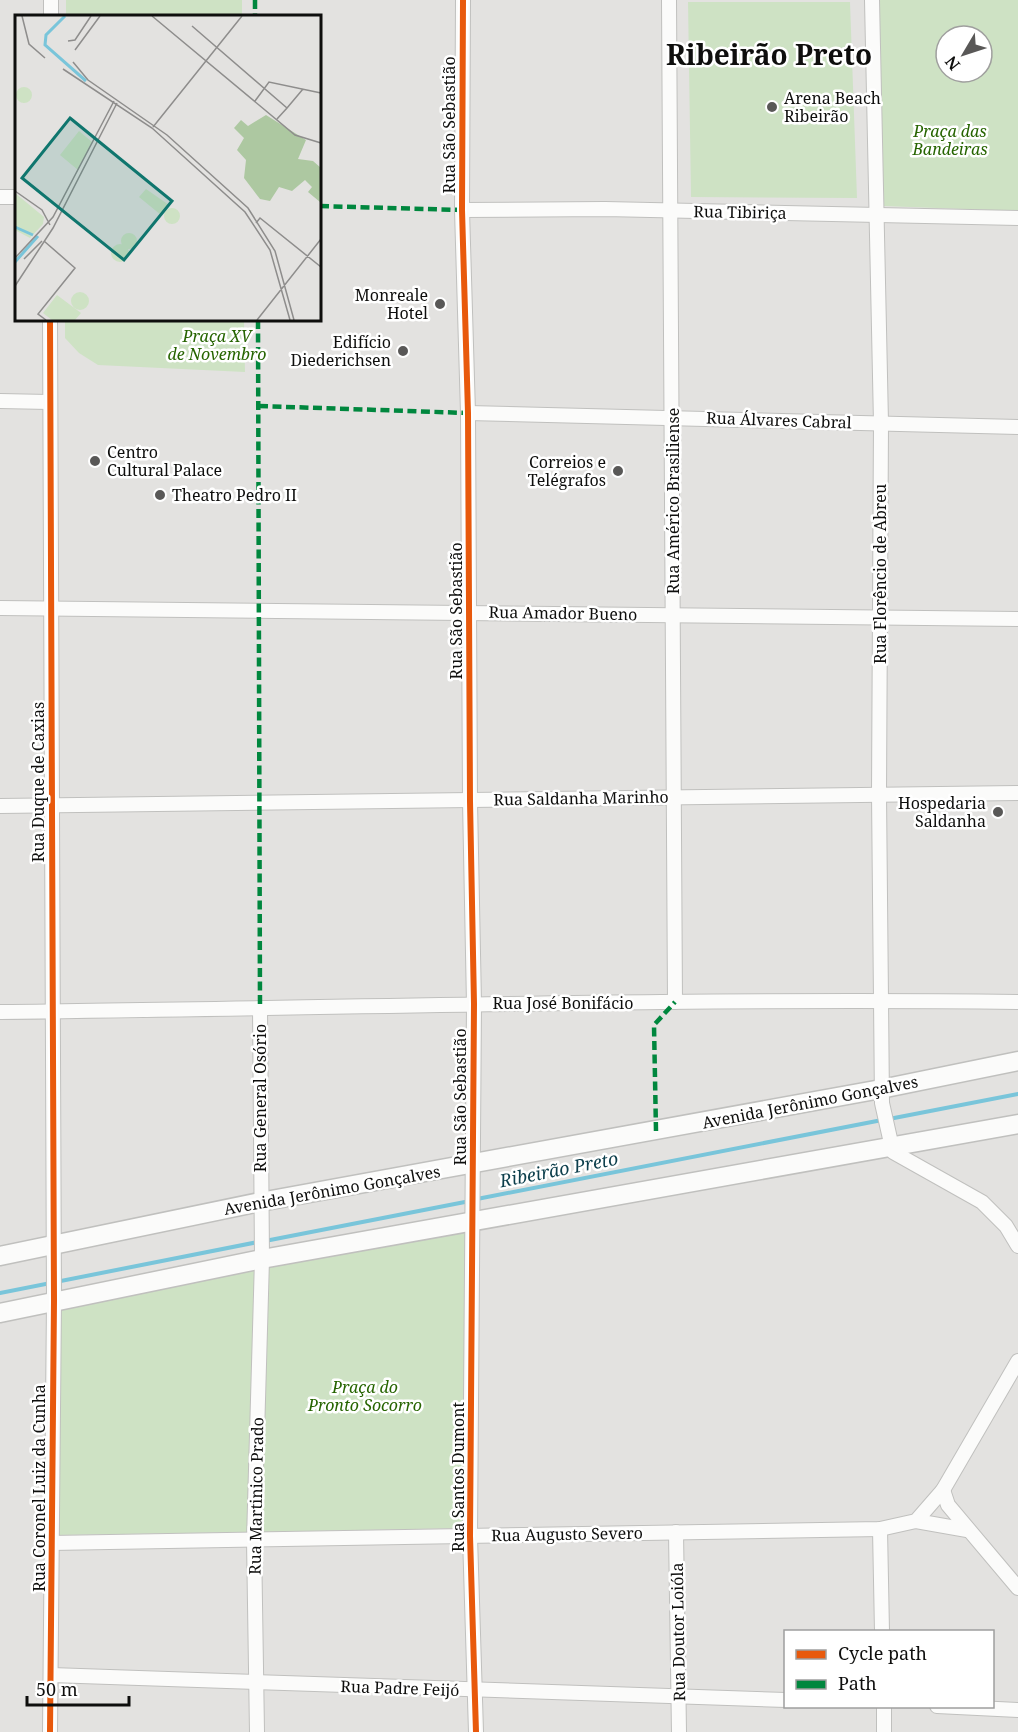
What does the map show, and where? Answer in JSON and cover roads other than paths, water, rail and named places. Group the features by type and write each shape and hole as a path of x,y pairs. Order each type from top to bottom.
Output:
{"main road":[{"name":"Avenida Jerônimo Gonçalves","path":"0,1256 52,1250 261,1209 881,1096 1018,1061"},
{"path":"0,1313 53,1295 261,1252 889,1141 1018,1124"}],"street":[{"name":"Rua São Sebastião","path":"463,0 462,210 468,413 474,1215"},
{"name":"Rua Américo Brasiliense","path":"669,0 675,1002"},
{"name":"Rua Florêncio de Abreu","path":"872,0 881,423 879,795 881,1096 889,1141"},
{"name":"Rua Tibiriça","path":"462,210 671,211 1018,218"},
{"name":"Rua Duque de Caxias","path":"50,321 52,1250"},
{"path":"0,401 49,402"},
{"name":"Rua Álvares Cabral","path":"468,413 1018,427"},
{"name":"Rua Amador Bueno","path":"0,608 469,611 1018,619"},
{"name":"Rua Saldanha Marinho","path":"0,806 1018,793"},
{"name":"Rua José Bonifácio","path":"0,1011 882,1000 1018,1002"},
{"name":"Rua General Osório","path":"260,1008 261,1252"},
{"path":"889,1141 897,1155 982,1202 1006,1226 1018,1246"},
{"name":"Rua Santos Dumont","path":"474,1215 470,1536 476,1732"},
{"name":"Rua Coronel Luiz da Cunha","path":"50,1732 52,1250"},
{"name":"Rua Martinico Prado","path":"256,1732 254,1540 261,1252"},
{"path":"916,1521 943,1490 1018,1361"},
{"path":"943,1490 948,1505 967,1530 1018,1588"},
{"path":"916,1521 967,1530"},
{"name":"Rua Augusto Severo","path":"51,1543 880,1529 916,1521"},
{"path":"880,1529 882,1630"},
{"name":"Rua Doutor Loióla","path":"676,1532 679,1732"},
{"name":"Rua Padre Feijó","path":"51,1675 256,1684 784,1700"},
{"path":"884,1708 885,1732"},
{"path":"964,1708 1018,1710"}],"waterway":[{"name":"Ribeirão Preto","path":"889,1119 1018,1094"},
{"name":"Ribeirão Preto","path":"477,1199 882,1120"},
{"name":"Ribeirão Preto","path":"265,1241 470,1201"},
{"name":"Ribeirão Preto","path":"0,1293 258,1242"}],"place":[{"name":"Arena Beach Ribeirão","path":"772,107"},
{"name":"Monreale Hotel","path":"440,304"},
{"name":"Edifício Diederichsen","path":"403,351"},
{"name":"Centro Cultural Palace","path":"95,461"},
{"name":"Correios e Telégrafos","path":"618,471"},
{"name":"Theatro Pedro II","path":"160,495"},
{"name":"Hospedaria Saldanha","path":"998,812"}],"district":[{"name":"Ribeirão Preto","path":"769,55"}],"park label":[{"name":"Praça das Bandeiras","path":"950,140"},
{"name":"Praça XV de Novembro","path":"217,345"},
{"name":"Praça do Pronto Socorro","path":"365,1396"}]}
